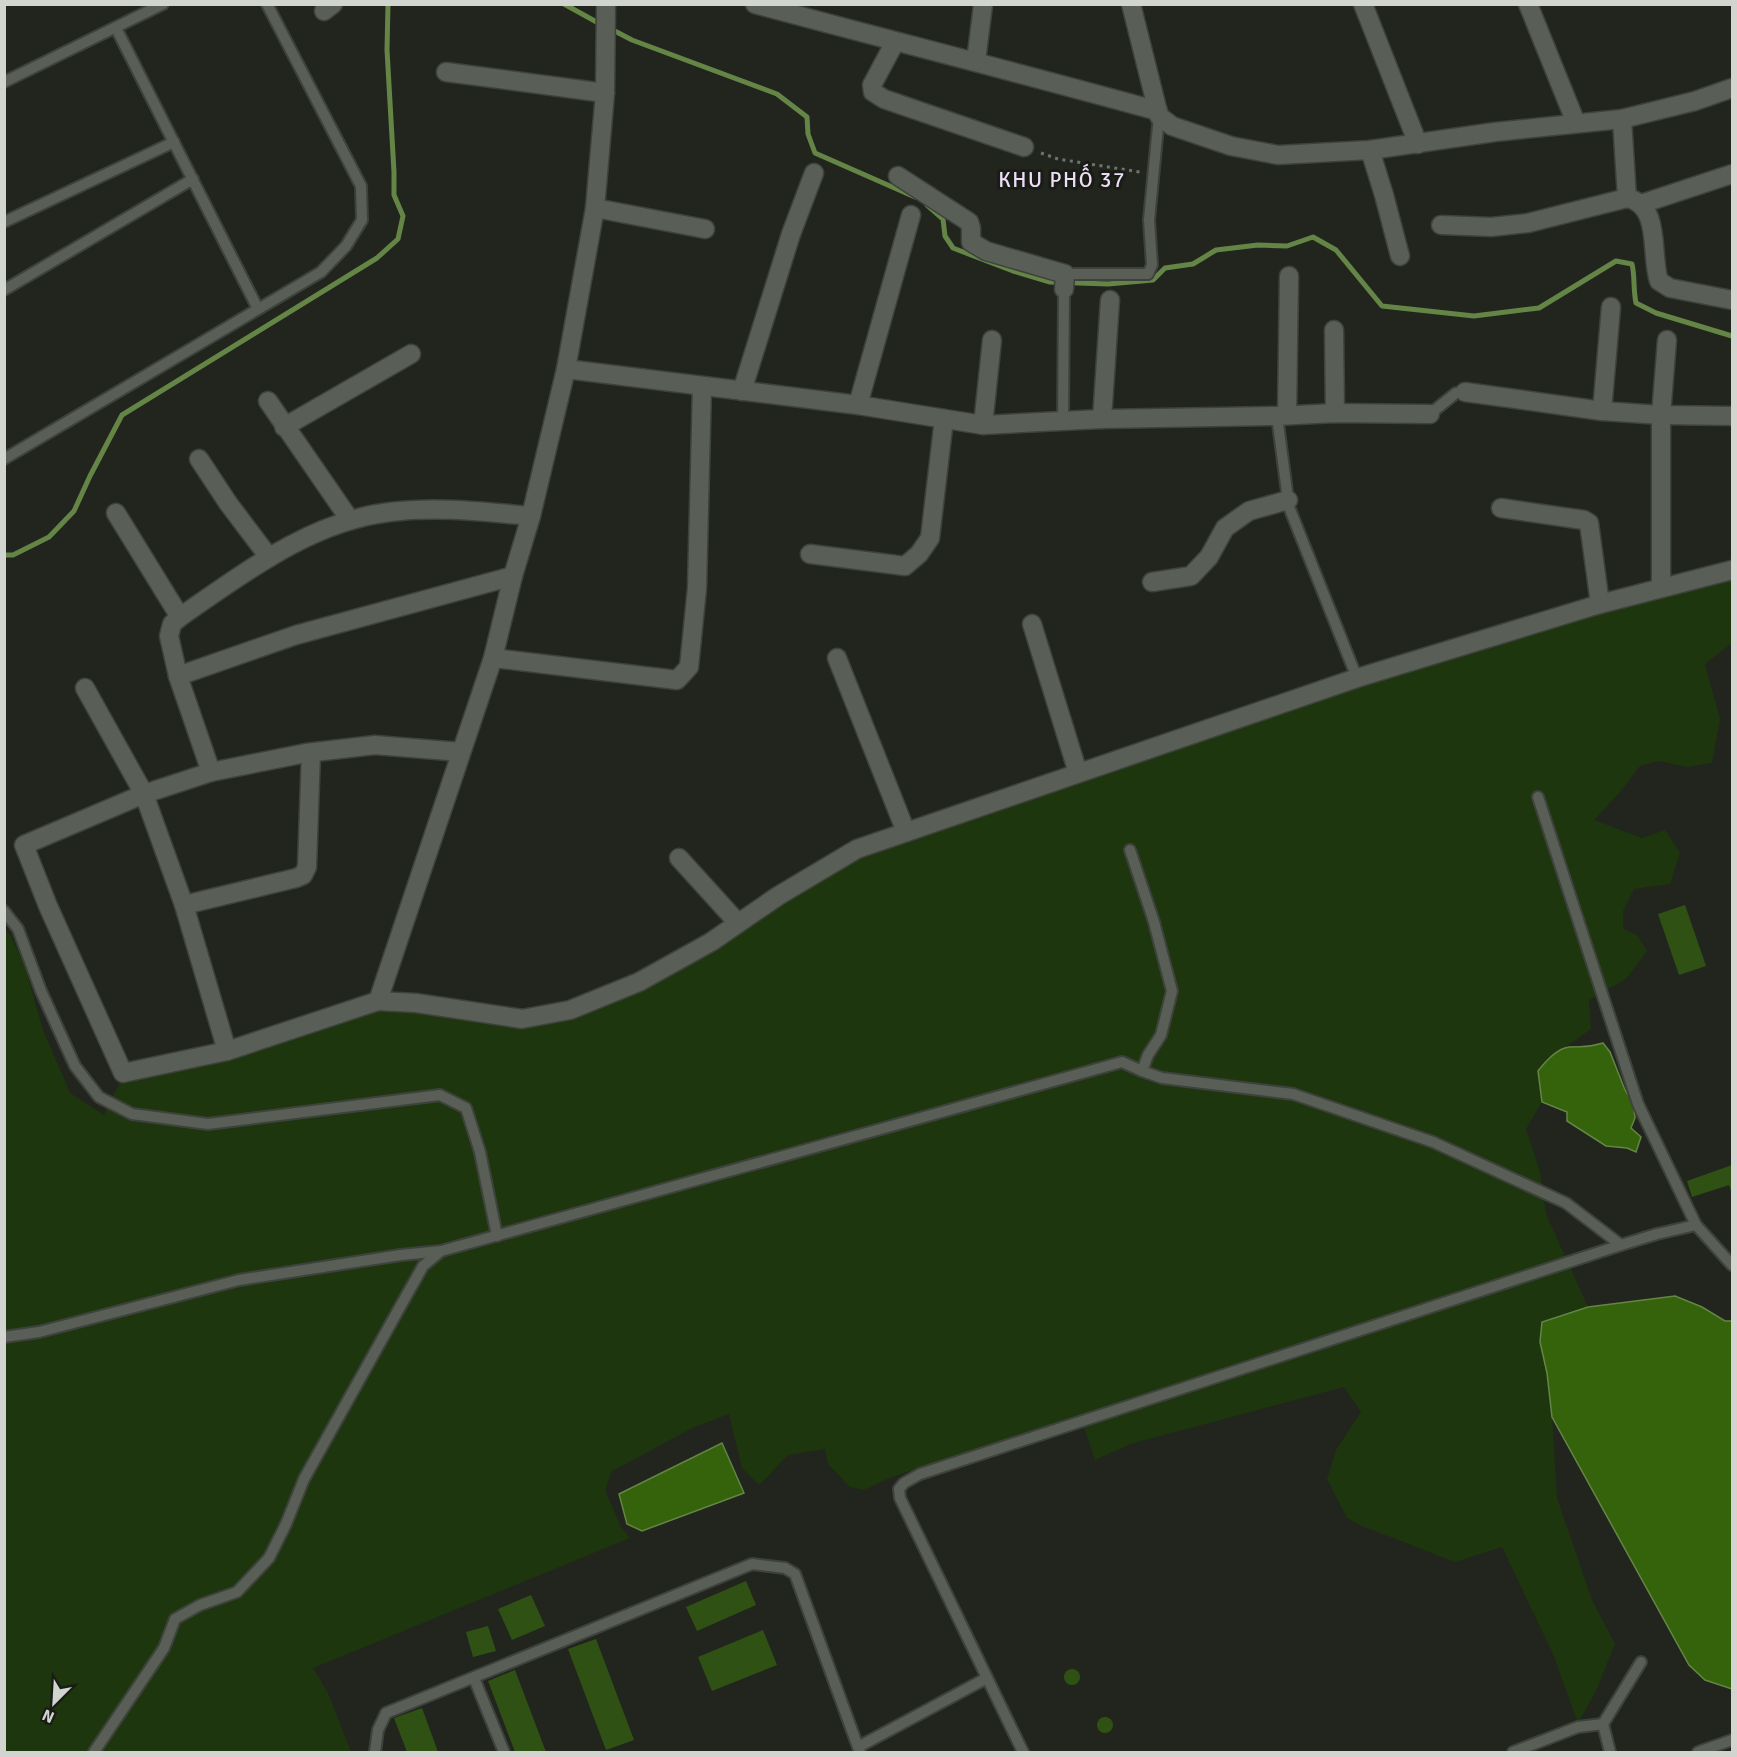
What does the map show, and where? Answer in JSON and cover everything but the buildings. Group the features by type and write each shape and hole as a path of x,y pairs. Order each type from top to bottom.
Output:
{"street":[{"path":"755,4 895,42 976,61 1158,113 1172,126 1232,146 1278,155 1370,150 1495,132 1622,119 1695,101 1732,88"},
{"path":"1131,4 1158,113"},
{"path":"1363,4 1418,144"},
{"path":"1528,4 1576,123"},
{"path":"976,61 983,5"},
{"path":"378,1001 493,658 513,576 531,516 566,369 595,208 605,93 605,19"},
{"path":"895,42 872,85 873,92 884,99 1024,147"},
{"path":"446,72 605,93"},
{"path":"1622,119 1634,201 1651,225 1659,281 1670,288 1732,300"},
{"path":"1370,150 1400,256"},
{"path":"742,391 791,234 814,173"},
{"path":"1441,225 1491,227 1528,223 1634,201 1732,174"},
{"path":"898,176 969,222 972,242 975,246 1065,282"},
{"path":"595,208 705,229"},
{"path":"858,405 911,215"},
{"path":"1282,416 1289,276"},
{"path":"1102,419 1110,300"},
{"path":"1602,411 1611,308"},
{"path":"1334,330 1335,413"},
{"path":"983,425 992,340"},
{"path":"1661,588 1661,415 1667,340"},
{"path":"284,427 411,354"},
{"path":"566,369 858,405 983,425 1102,419 1335,413 1430,414"},
{"path":"493,658 677,680 689,667 697,588 702,386"},
{"path":"1465,392 1602,411 1732,416"},
{"path":"268,402 350,520"},
{"path":"810,554 905,566 919,554 930,538 944,419"},
{"path":"200,459 228,503 268,556"},
{"path":"1152,582 1191,576 1209,557 1225,528 1249,511 1288,500"},
{"path":"1501,508 1584,520 1589,523 1600,604"},
{"path":"212,772 178,676 169,636 172,624 180,617 268,556 350,520 388,512 412,510 531,516"},
{"path":"116,513 180,617"},
{"path":"461,752 375,745 311,753 212,772 144,794 24,845 98,1020 123,1073 227,1051 378,1001 416,1003 522,1019 570,1010 639,982 711,942 778,896 856,849 1357,678 1600,604 1732,570"},
{"path":"178,676 296,635 513,576"},
{"path":"1032,624 1078,773"},
{"path":"837,658 906,832"},
{"path":"85,688 144,794 184,905 227,1051"},
{"path":"184,905 296,878 303,874 307,867 311,753"},
{"path":"679,858 738,923"}],"lane":[{"path":"4,82 163,4"},
{"path":"4,459 321,272 346,246 362,220 361,186 267,4"},
{"path":"116,28 258,309"},
{"path":"1063,422 1065,282 1148,274 1152,265 1149,220 1158,113"},
{"path":"4,222 174,142"},
{"path":"4,290 193,179"},
{"path":"1430,414 1456,393 1465,392"},
{"path":"1282,416 1289,507 1357,678"},
{"path":"1538,797 1638,1104 1696,1225 1732,1265"},
{"path":"1130,850 1154,922 1172,991 1161,1035 1148,1055 1142,1071"},
{"path":"4,911 18,929 41,991 75,1066 99,1097 132,1114 208,1124 440,1095 466,1108 480,1152 497,1236"},
{"path":"4,1337 39,1332 239,1280 441,1251 1122,1062 1162,1078 1293,1094 1434,1142 1566,1203 1621,1245"},
{"path":"1023,1752 900,1498 899,1490 904,1483 920,1474 1621,1245 1696,1225"},
{"path":"94,1752 164,1648 175,1619 200,1605 237,1592 269,1558 304,1479 394,1317 423,1266 441,1251"},
{"path":"375,1752 378,1730 386,1713 752,1564 785,1568 795,1574 859,1750 987,1678"},
{"path":"1610,1752 1603,1724 1641,1662"},
{"path":"474,1678 504,1752"},
{"path":"1513,1752 1578,1727 1603,1724"},
{"path":"1698,1752 1732,1740"}],"path":[{"path":"1024,147 1058,159 1153,174"}],"shaded area":[{"path":"1732,577 1732,643 1705,664 1720,719 1712,763 1687,767 1659,761 1640,766 1594,820 1642,838 1665,830 1680,853 1670,884 1634,889 1623,911 1623,929 1637,935 1647,951 1626,979 1589,1000 1591,1029 1546,1061 1538,1071 1542,1102 1526,1129 1540,1172 1546,1214 1588,1307 1542,1322 1540,1342 1547,1373 1552,1417 1557,1498 1592,1600 1615,1644 1595,1693 1578,1723 1553,1654 1502,1547 1455,1562 1347,1518 1327,1479 1336,1450 1361,1412 1344,1387 1130,1444 1095,1460 1080,1415 889,1478 864,1490 850,1487 828,1464 825,1449 788,1455 759,1485 742,1468 729,1414 692,1428 611,1472 605,1490 621,1527 630,1538 313,1668 328,1693 351,1752 5,1752 4,929 11,936 25,967 43,1030 70,1093 104,1115 121,1080 379,1007 572,1016 860,854 1362,683 1602,610"},
{"path":"1603,1043 1610,1052 1625,1090 1633,1102 1635,1118 1631,1128 1641,1137 1636,1152 1627,1148 1606,1146 1567,1121 1567,1112 1542,1102 1538,1071 1548,1060 1565,1048"},
{"path":"1675,1296 1702,1307 1725,1321 1732,1321 1732,1689 1705,1680 1689,1665 1552,1417 1547,1373 1540,1342 1542,1322 1588,1307"},
{"path":"722,1443 744,1493 642,1531 627,1524 619,1494"}],"waterway":[{"path":"4,555 13,555 49,537 74,511 122,415 377,258 398,239 403,216 394,195 387,50 388,4"},
{"path":"564,4 602,25"},
{"path":"611,29 632,40 777,94 807,117 808,134 815,153 915,197"},
{"path":"927,205 943,219 945,236 953,248 1013,271 1050,282 1108,284 1153,280 1165,268 1193,264 1216,250 1258,245 1287,246 1313,237 1336,250 1382,306 1474,316 1539,308 1616,261 1632,264 1636,303 1656,313 1732,336"}],"district":[{"name":"KHU PHỐ 37","path":"1062,180"}]}
